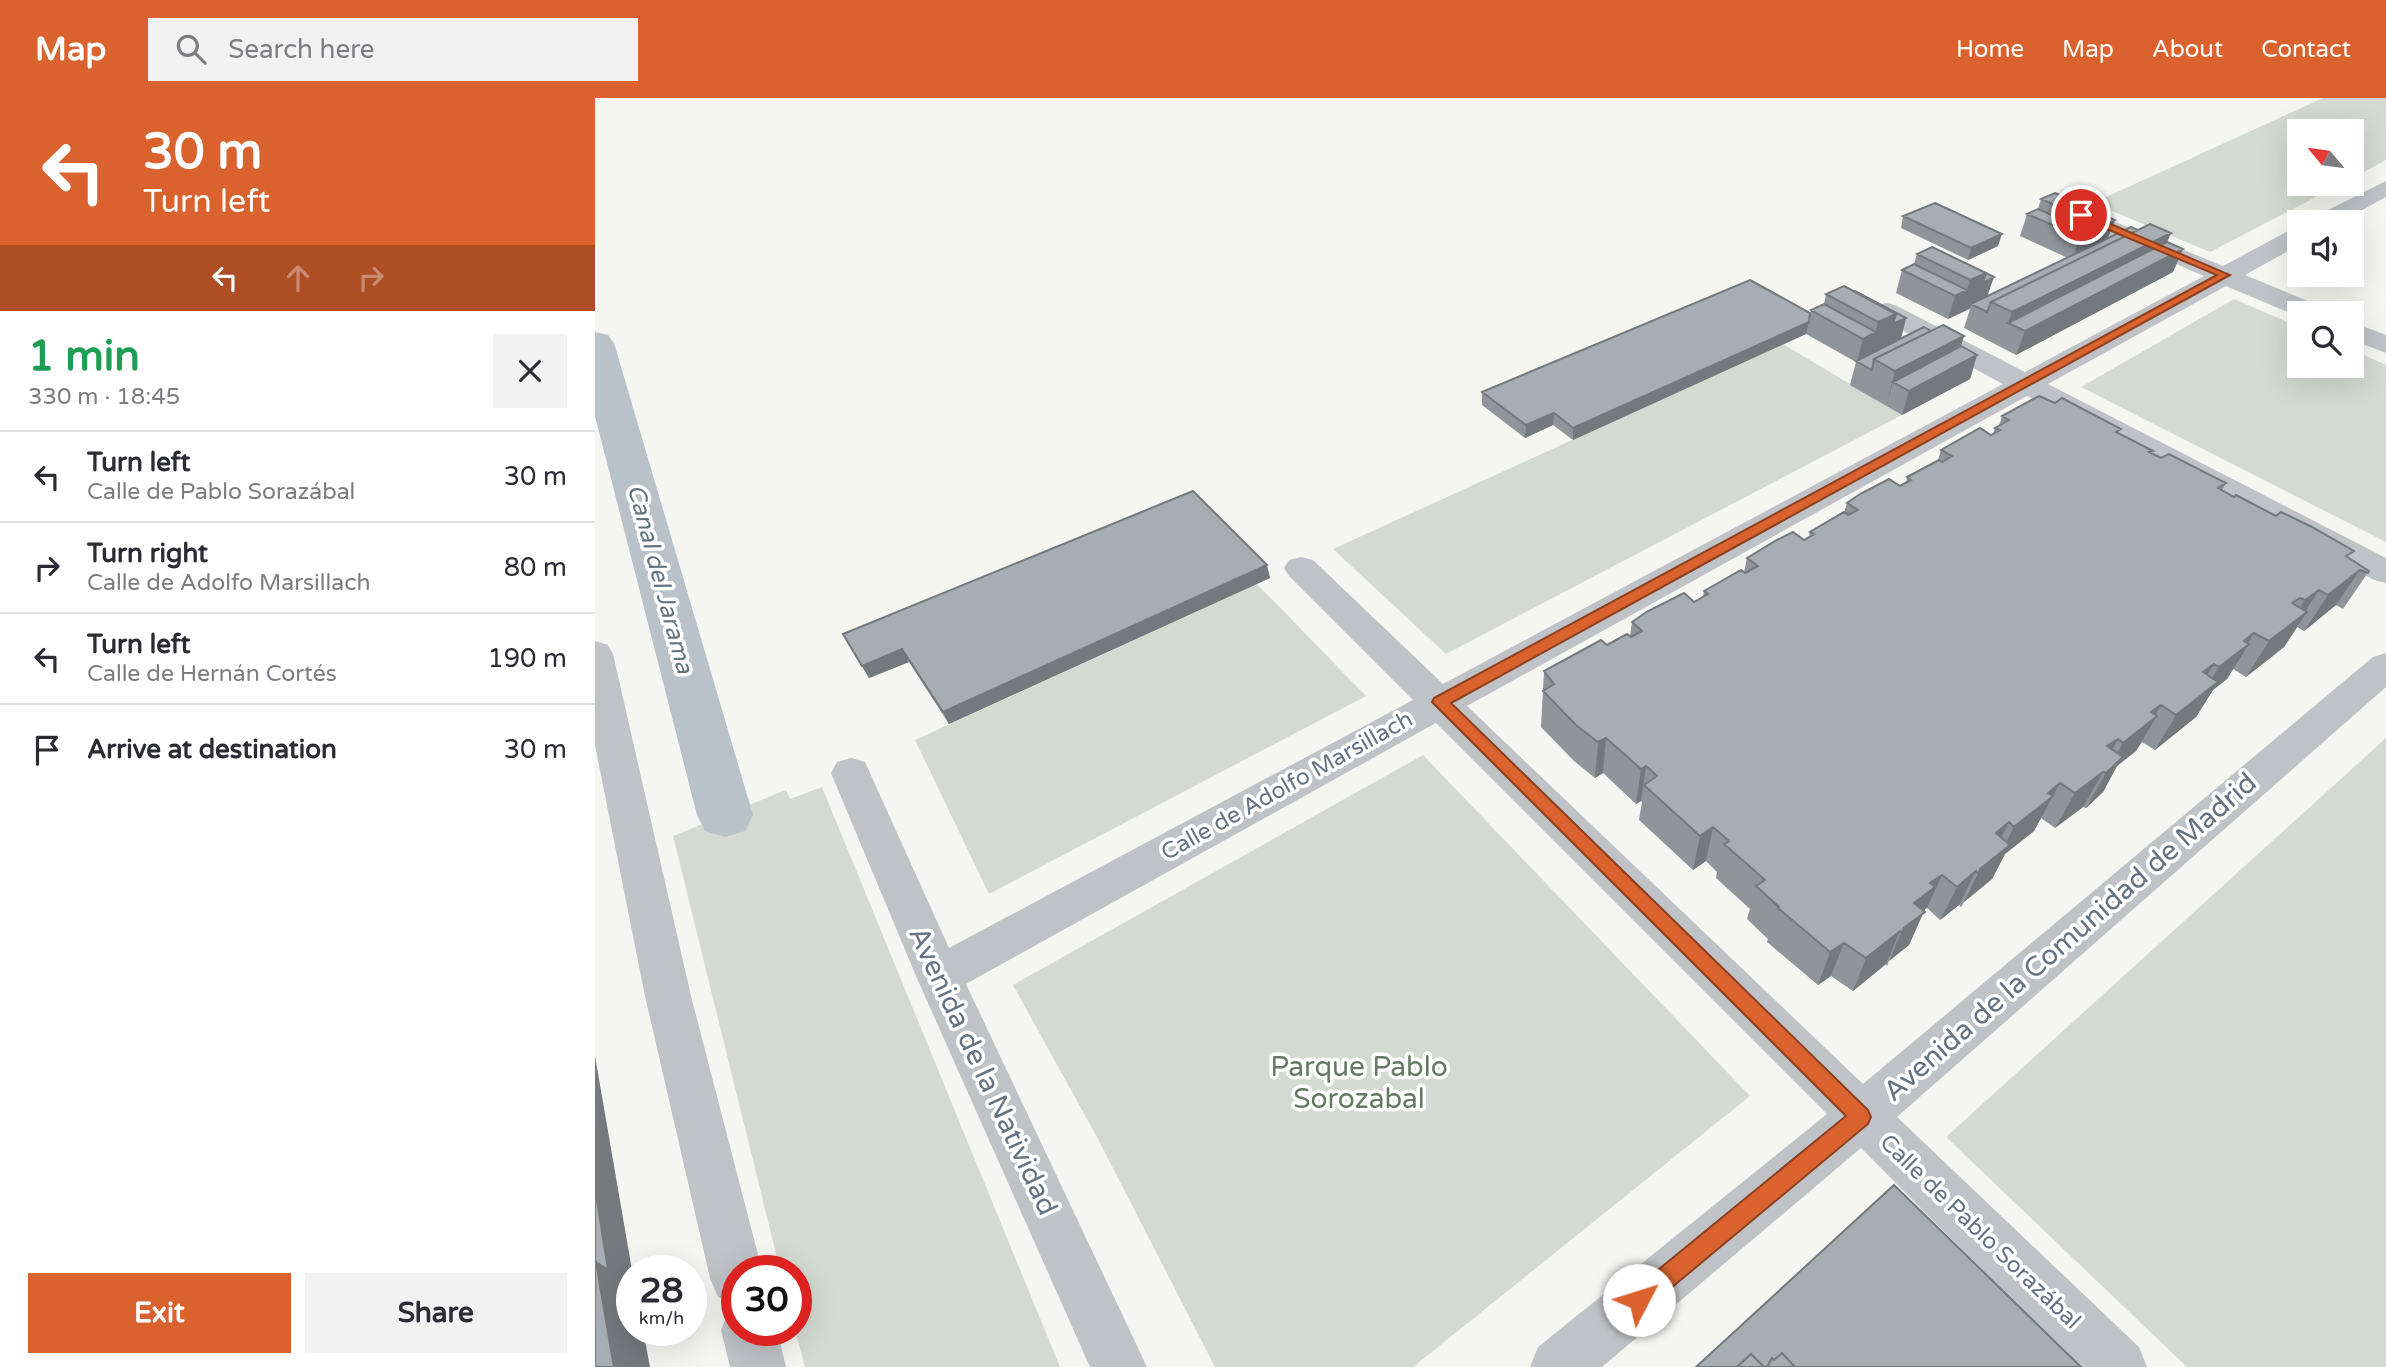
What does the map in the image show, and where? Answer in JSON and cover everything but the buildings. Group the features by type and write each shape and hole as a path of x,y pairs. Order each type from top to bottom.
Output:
{"street":[{"path":"2345,210 2386,188"},
{"path":"2081,215 2287,302"},
{"name":"Calle de Adolfo Marsillach","path":"940,976 2287,241"},
{"path":"1886,311 2386,572"},
{"path":"2364,335 2386,345"},
{"name":"Calle de Pablo Sorazábal","path":"1301,568 2119,1367"},
{"path":"595,654 668,996 731,1255"},
{"name":"Avenida de la Comunidad de Madrid","path":"1558,1367 1861,1117 2386,666"},
{"name":"Avenida de la Natividad","path":"851,773 940,976 1119,1367"},
{"path":"753,1346 758,1367"}],"green space":[{"path":"2323,98 2386,98 2386,160 2364,172 2364,119 2287,119 2287,196 2318,196 2210,252 2093,203"},
{"path":"2234,299 2287,322 2287,378 2364,378 2364,355 2386,365 2386,542 2081,387"},
{"path":"1783,344 1902,415 1446,654 1333,549"},
{"path":"1257,584 1366,696 989,894 915,740"},
{"path":"2386,738 2386,1367 2187,1367 1946,1137"},
{"name":"Parque Pablo Sorozabal","path":"1423,755 1750,1096 1413,1367 1215,1367 1098,1139 1013,985"},
{"path":"822,787 1060,1367 805,1367 799,1346 812,1346 812,1255 776,1255 673,836 786,790 790,799"}],"waterway":[{"name":"Canal del Jarama","path":"595,343 725,815"}],"route":[{"path":"1639,1300 1861,1117 1440,702 2225,275 2081,215"}]}
